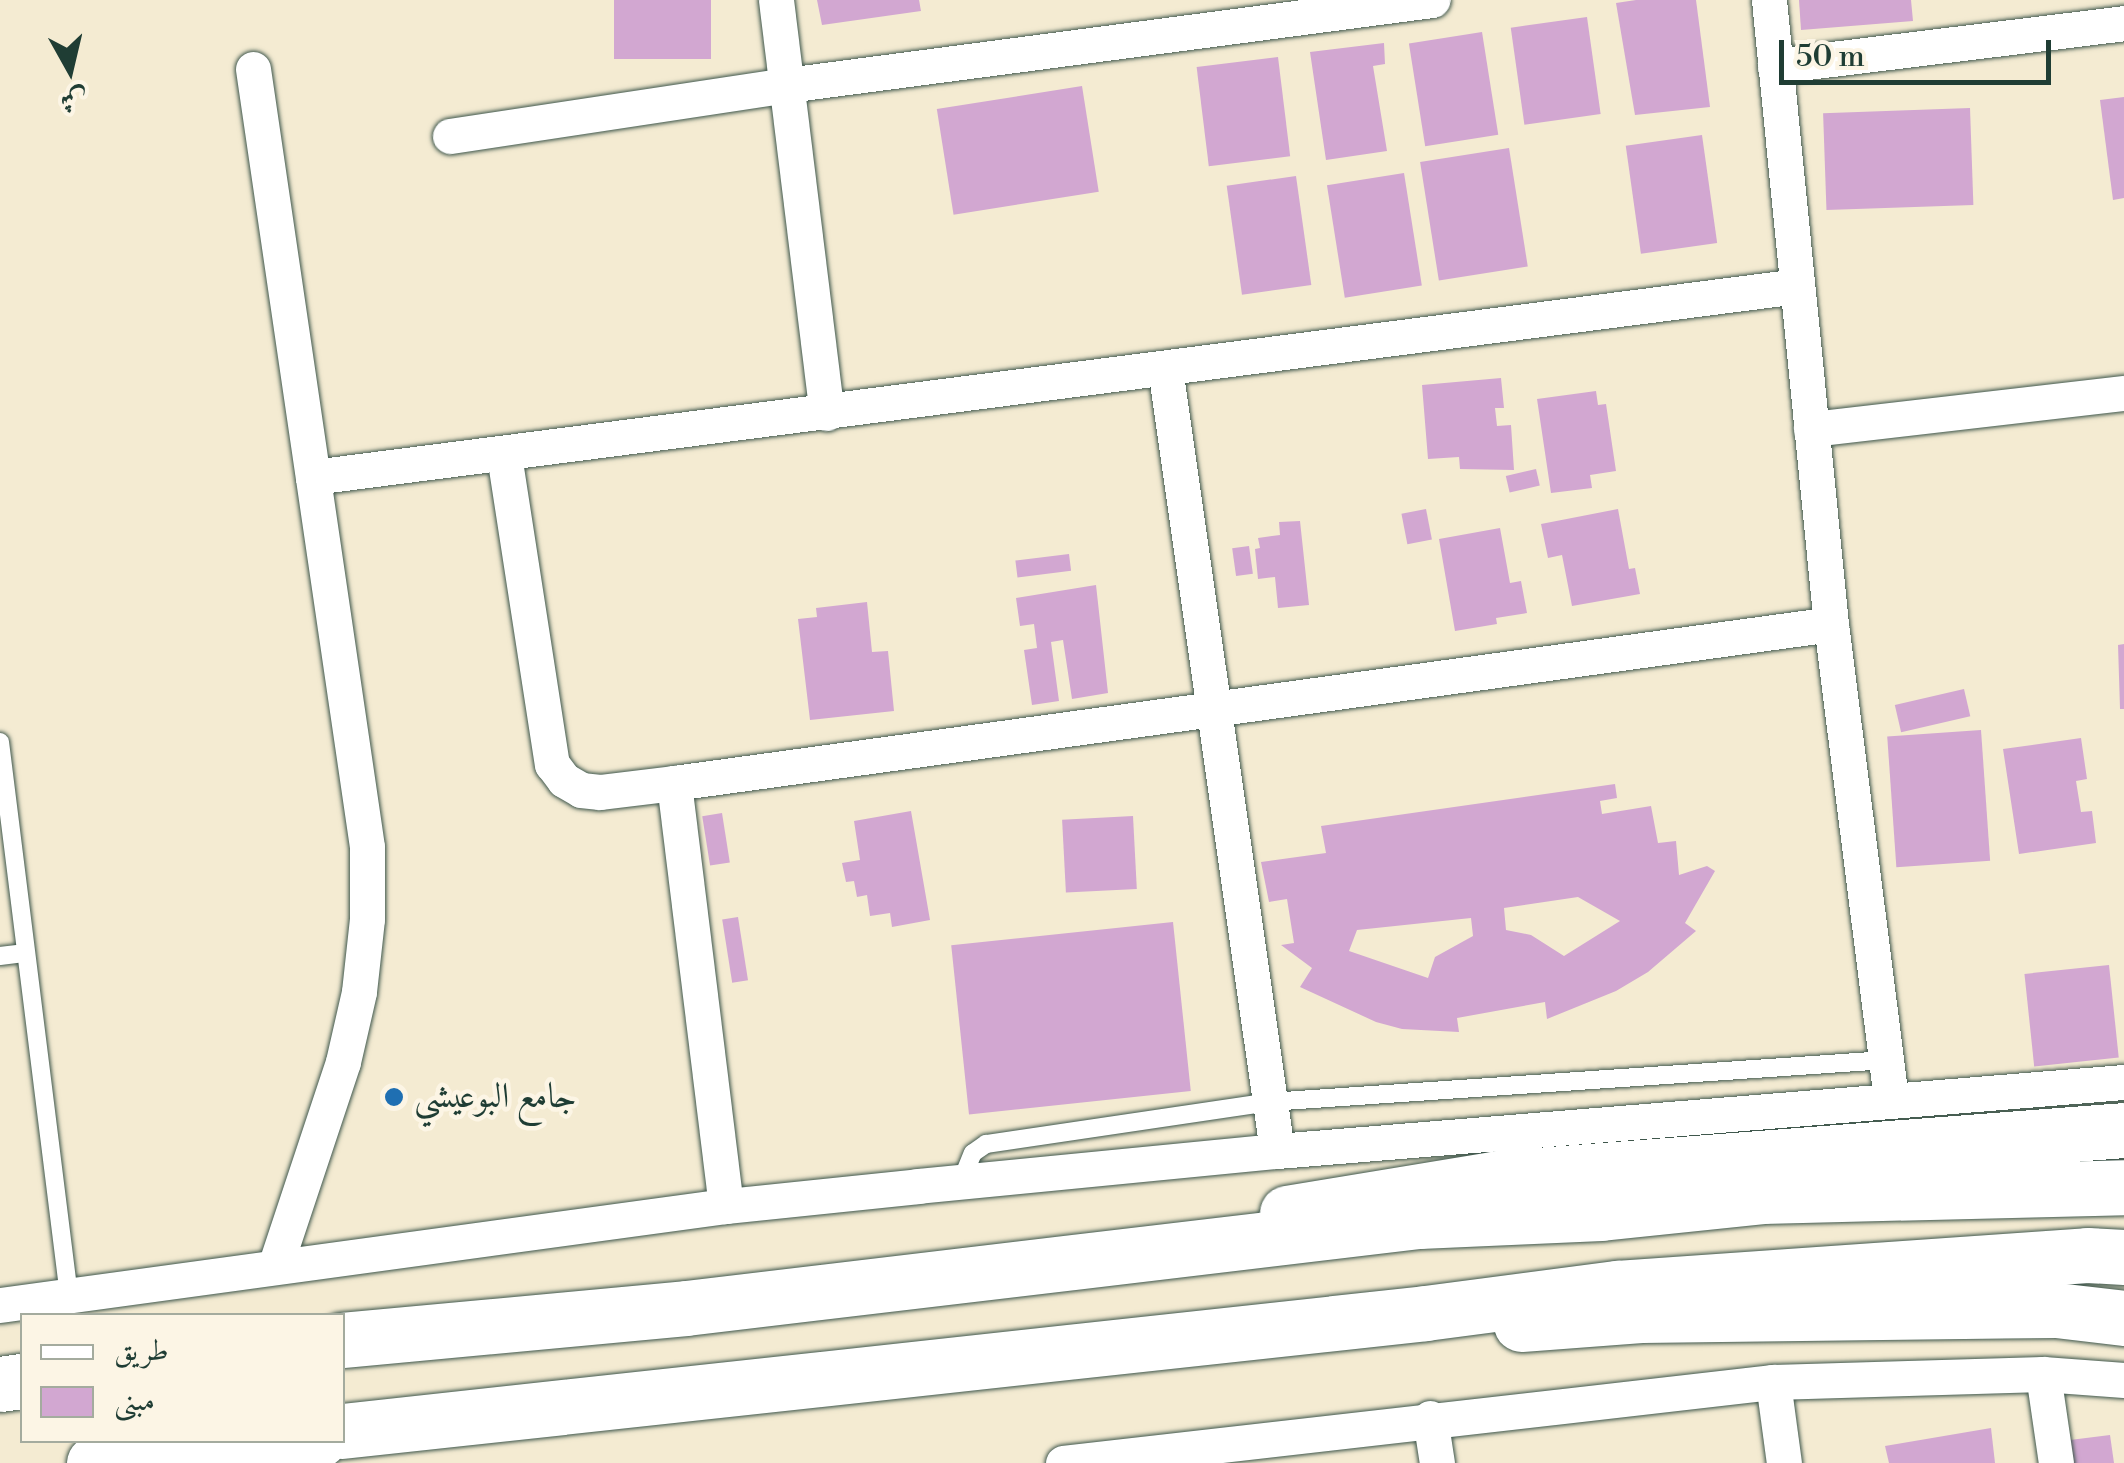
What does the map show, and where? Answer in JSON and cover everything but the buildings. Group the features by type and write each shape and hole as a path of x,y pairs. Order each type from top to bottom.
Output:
{"main road":[{"path":"992,1272 1303,1210 1498,1178 2124,1130"},
{"path":"345,1340 686,1308 1419,1221 1601,1213 1762,1196 2124,1188"},
{"path":"345,1433 436,1418 1139,1345 1617,1288 2087,1255 2124,1257"},
{"path":"1139,1345 1241,1344 1641,1315 2056,1310 2124,1318"},
{"path":"94,1463 244,1443"},
{"path":"200,1463 303,1443"}],"street":[{"path":"776,0 827,413"},
{"path":"450,136 787,85 1432,0"},
{"path":"1769,0 1830,624 1891,1099"},
{"path":"1775,66 2124,22"},
{"path":"253,69 367,847 367,920 359,992 343,1062 276,1266"},
{"path":"313,477 1797,286"},
{"path":"1165,368 1277,1151"},
{"path":"1811,429 2124,393"},
{"path":"504,455 552,764 564,780 580,790 600,792 1830,624"},
{"path":"674,782 726,1206"},
{"path":"0,1305 726,1206 1277,1151 2124,1082"},
{"path":"2043,1374 2056,1463"},
{"path":"1063,1463 1430,1418 1773,1382 2043,1374 2124,1380"},
{"path":"1773,1382 1784,1463"},
{"path":"1430,1418 1437,1463"}],"lane":[{"path":"0,742 69,1296"},
{"path":"0,956 26,952"},
{"path":"961,1182 972,1152 986,1144 1269,1102 1886,1060"}],"place":[{"name":"جامع البوعيشي","path":"394,1097"}]}
